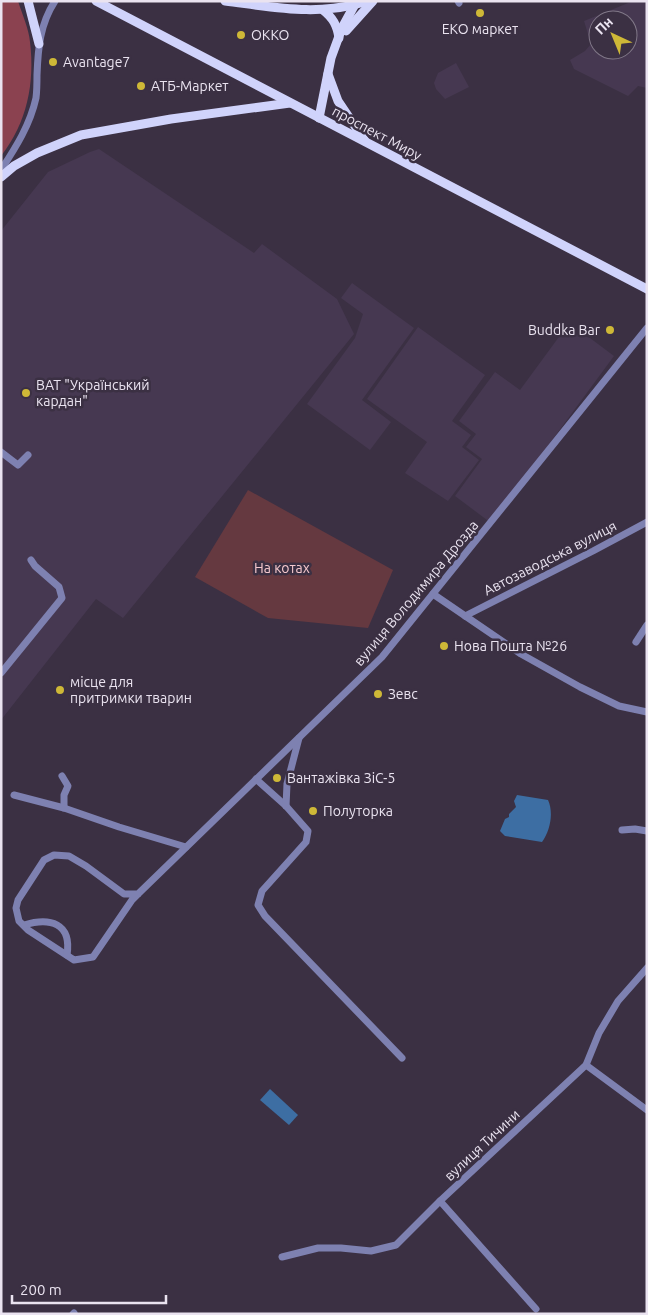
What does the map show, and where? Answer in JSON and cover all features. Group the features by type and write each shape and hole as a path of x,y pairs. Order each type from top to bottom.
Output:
{"main road":[{"path":"28,1 39,44"},
{"name":"проспект Миру","path":"96,1 646,287"},
{"path":"225,1 301,11 354,6 368,1"},
{"path":"339,38 373,1"},
{"path":"318,118 327,71 342,28 354,6"},
{"path":"322,10 335,22 339,38"},
{"path":"327,71 338,101 366,143"},
{"path":"1,177 14,166 37,153 81,135 291,103"}],"street":[{"path":"1,170 22,136 31,115 36,96 39,44 46,18 55,1"},
{"name":"вулиця Володимира Дрозда","path":"67,955 74,960 93,956 138,894 382,658 647,328"},
{"path":"1,452 18,465 28,455"},
{"name":"Автозаводська вулиця","path":"465,616 646,523"},
{"path":"1,673 62,598 59,586 35,566 31,560"},
{"path":"434,594 521,654 580,687 619,706 647,712"},
{"path":"636,642 647,625"},
{"path":"286,806 287,784 300,738"},
{"path":"62,776 68,786 64,795 64,808"},
{"path":"256,779 286,806 308,831 306,842 262,892 258,905 265,916 402,1058"},
{"path":"14,796 64,808 186,848"},
{"path":"622,830 635,829 647,831"},
{"path":"67,955 19,921 16,908 18,900 44,860 54,855 69,856 124,894 128,906"},
{"path":"124,894 138,894"},
{"path":"24,925 37,921 49,921 58,925 64,931 68,940 67,955"},
{"name":"вулиця Тичини","path":"282,1257 316,1248 371,1251 396,1245 440,1201 586,1065 599,1033 618,1001 645,972"},
{"path":"586,1065 647,1110"},
{"path":"440,1201 536,1309"}],"shaded area":[{"path":"1,1 18,1 30,42 31,72 30,87 23,116 10,143 1,156"},
{"path":"633,1 647,1 647,88 638,86 628,96 574,69 570,60 588,48 588,60 638,60 638,10 611,10"},
{"path":"588,19 588,34 584,21"},
{"path":"456,63 469,87 445,99 436,89 434,83 438,73"},
{"path":"99,149 254,253 262,244 337,299 354,334 123,618 96,599 1,720 1,231 48,172"},
{"path":"352,283 414,328 362,400 391,422 370,450 307,404 355,338 363,314 341,298"},
{"path":"418,327 485,375 452,421 471,435 462,447 479,460 448,501 405,473 427,442 367,399"},
{"path":"564,330 590,338 614,356 491,523 455,496 482,459 466,447 476,434 459,421 495,372 520,390"}],"green space":[{"name":"На котах","path":"248,490 393,570 368,628 268,618 195,577"}],"water":[{"path":"517,795 548,800 551,810 550,822 542,842 505,836 500,831 505,819 509,817 509,814 516,807 514,801"},
{"path":"270,1089 298,1115 289,1125 260,1100"}],"place":[{"name":"ЕКО маркет","path":"480,13"},
{"name":"ОККО","path":"241,35"},
{"name":"Avantage7","path":"53,62"},
{"name":"АТБ-Маркет","path":"141,86"},
{"name":"Buddka Bar","path":"610,330"},
{"name":"ВАТ \"Український кардан\"","path":"26,393"},
{"name":"Нова Пошта №26","path":"444,646"},
{"name":"місце для притримки тварин","path":"60,690"},
{"name":"Зевс","path":"378,694"},
{"name":"Вантажівка ЗіС-5","path":"277,778"},
{"name":"Полуторка","path":"313,811"}]}
